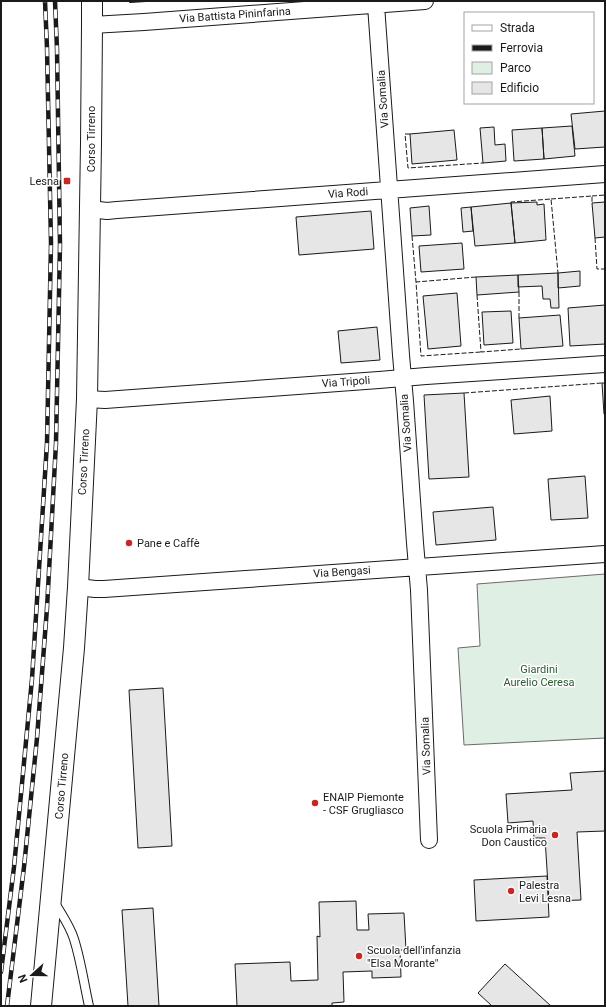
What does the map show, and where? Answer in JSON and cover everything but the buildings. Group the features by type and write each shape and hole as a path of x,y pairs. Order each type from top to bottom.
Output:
{"street":[{"name":"Corso Tirreno","path":"41,1006 52,899 78,587 87,399 92,1"},
{"name":"Via Battista Pininfarina","path":"92,25 424,1"},
{"name":"Via Somalia","path":"376,5 402,378 419,590 429,840"},
{"name":"Via Rodi","path":"90,209 107,211 605,174"},
{"name":"Via Tripoli","path":"87,399 105,400 605,364"},
{"name":"Via Bengasi","path":"78,587 95,589 605,554"}],"lane":[{"path":"52,899 68,924 74,938 89,1006"}],"green space":[{"name":"Giardini Aurelio Ceresa","path":"605,574 605,738 464,745 458,648 480,646 477,584"}],"railway":[{"path":"1,972 14,867 32,679 47,443 51,243 45,1"},
{"path":"7,1006 24,867 37,738 47,608 56,443 60,245 55,1"}],"fence":[{"path":"410,134 405,134 408,168 483,163"},
{"path":"592,196 605,195"},
{"path":"551,199 592,196 592,203"},
{"path":"511,203 551,199 558,273"},
{"path":"412,236 416,282"},
{"path":"595,238 597,269 605,269"},
{"path":"476,277 416,282 421,356 481,352"},
{"path":"519,292 519,318"},
{"path":"477,295 481,352 521,349"},
{"path":"464,393 602,383"}],"wall":[{"path":"130,1 146,1"}],"place":[{"name":"Lesna","path":"67,181"},
{"name":"Pane e Caffè","path":"129,543"},
{"name":"ENAIP Piemonte - CSF Grugliasco","path":"315,803"},
{"name":"Scuola Primaria Don Caustico","path":"555,835"},
{"name":"Palestra Levi Lesna","path":"511,891"},
{"name":"Scuola dell'infanzia \"Elsa Morante\"","path":"359,956"}]}
